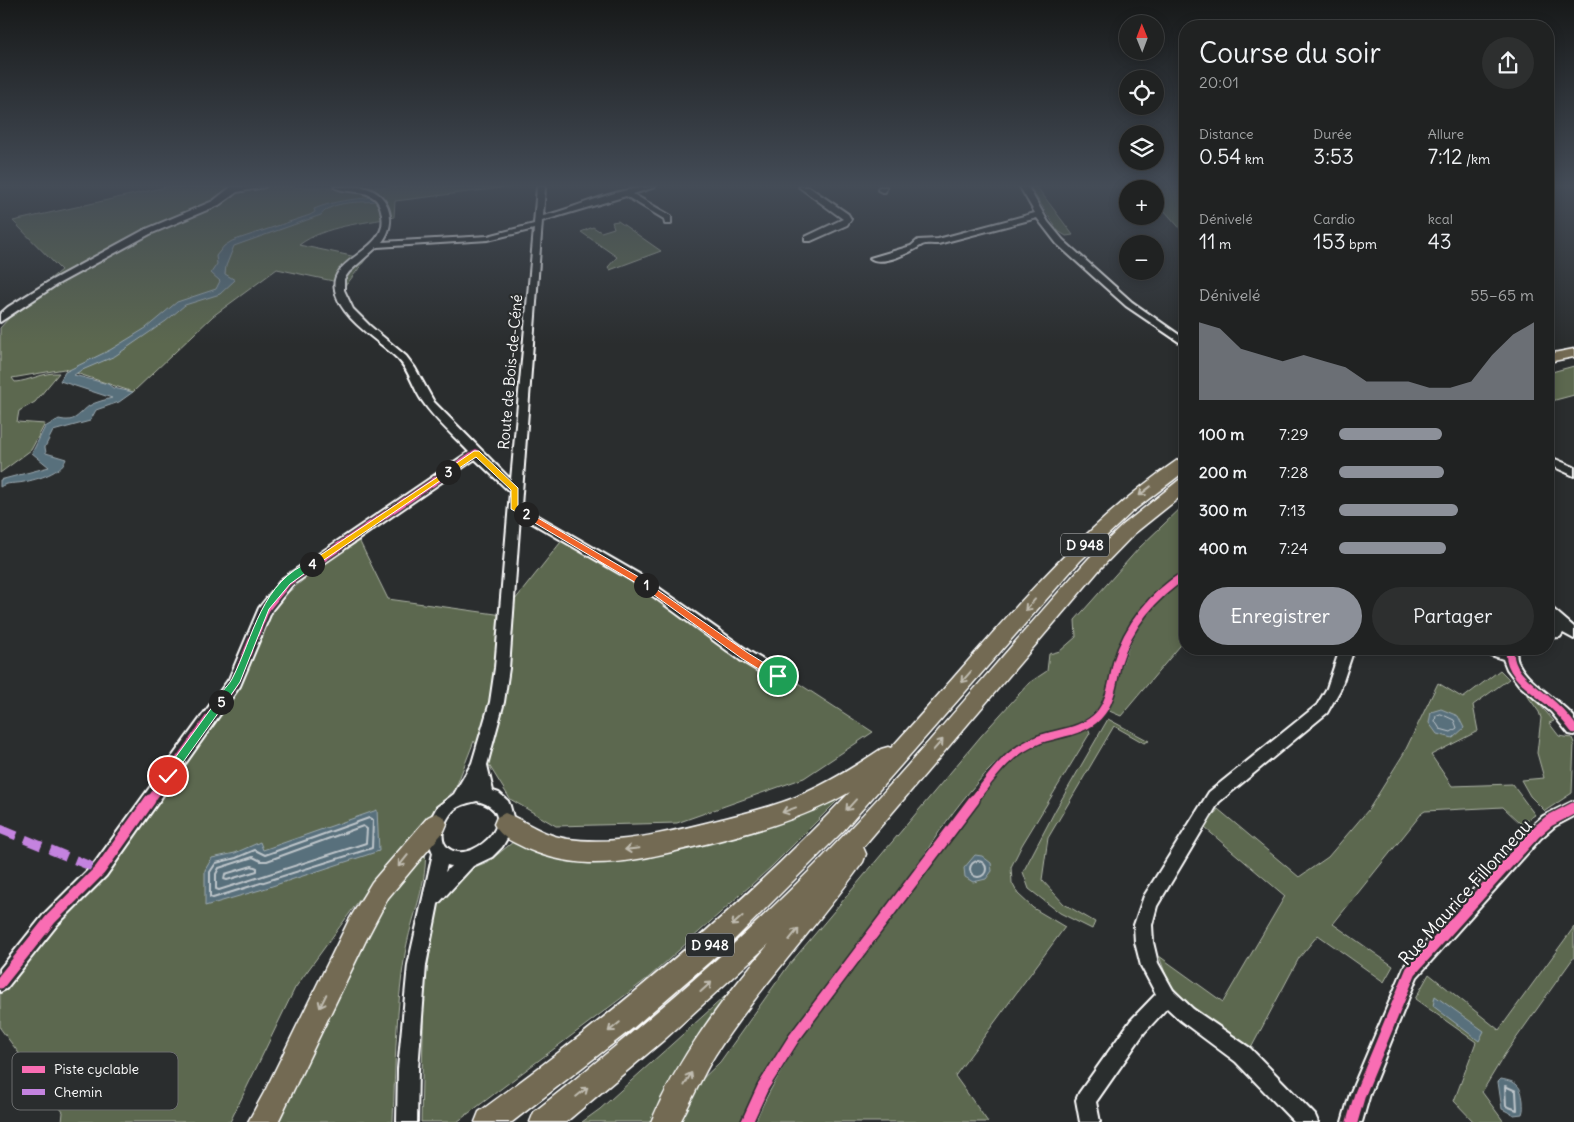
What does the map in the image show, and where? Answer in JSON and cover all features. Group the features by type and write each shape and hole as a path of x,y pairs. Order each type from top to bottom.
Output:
{"highway":[{"path":"1554,346 1574,341"},
{"path":"1554,357 1574,353"},
{"name":"D 948","path":"490,1122 627,1017 706,949 752,906 825,834 908,744 1074,556 1109,521 1140,495 1179,467"},
{"name":"D 948","path":"544,1122 624,1058 705,988 833,863 906,782 1095,563 1129,529 1179,489"},
{"path":"505,824 525,837 546,846 588,851 638,849 764,819 791,810 846,783 908,744"},
{"path":"665,1122 705,1047 733,1007 823,898 906,782"},
{"path":"262,1122 276,1099 358,929 380,890 436,824"}],"street":[{"path":"0,319 18,304 53,283 134,239"},
{"path":"380,239 376,245 365,252 340,278 339,288 343,298 362,325 404,359 427,401 476,453 515,490"},
{"path":"376,245 466,239"},
{"name":"Route de Bois-de-Céné","path":"479,765 497,702 502,668 537,239"},
{"path":"874,258 888,257 914,248 921,242 944,239"},
{"path":"1058,239 1113,290 1148,318 1179,339"},
{"path":"0,983 51,919 100,870 224,698 235,682 266,608 287,582 476,453"},
{"path":"1554,463 1574,472"},
{"path":"514,507 635,577 745,656 778,676"},
{"path":"1554,626 1574,634"},
{"path":"1554,626 1574,638"},
{"path":"1308,1122 1243,1055 1188,1015 1167,996 1155,977 1144,942 1143,924 1150,902 1214,797 1322,709 1333,690 1345,655"},
{"path":"1510,655 1511,663 1518,675 1553,704 1574,728"},
{"path":"479,765 486,795"},
{"path":"468,860 448,857 441,852 436,844 434,834 436,824 445,810 459,799 479,765"},
{"path":"430,901 468,860 488,850 502,833 505,824 505,814 502,805 495,798 477,794 459,799"},
{"name":"Rue Maurice Fillonneau","path":"1352,1122 1367,1076 1403,986 1411,971 1534,833 1549,821 1574,808"},
{"path":"407,1122 408,1069 417,965 441,852"},
{"path":"1090,1122 1086,1100 1112,1064 1135,1027 1157,1003 1167,996"}],"green space":[{"path":"31,239 308,239 299,245 366,259 347,284 277,269 213,316 133,392 64,369 12,378 15,382 59,373 35,402 19,411 17,422 45,424 31,450 0,473 0,328 26,299 61,270"},
{"path":"592,239 644,239 661,251 610,270 608,267 617,257"},
{"path":"1574,366 1574,395 1554,400 1554,371"},
{"path":"1179,510 1179,575 1152,598 1134,620 1120,644 1103,702 1099,707 1092,715 1073,726 1021,744 1007,753 977,783 946,822 914,873 791,1038 757,1092 743,1122 677,1122 695,1086 720,1062 788,966 981,736 1029,683 1047,671 1049,654 1060,651 1076,637 1075,620 1139,548"},
{"path":"568,533 873,732 804,778 677,823 556,826 510,799 474,741 456,787 379,873 295,988 230,1122 62,1122 62,1110 178,1110 178,1052 18,1052 0,1028 0,983 221,712 274,604 357,536 388,599 503,615"},
{"path":"1179,582 1179,647 1121,716 1107,710 1124,658 1137,630 1150,610"},
{"path":"1500,670 1509,679 1473,705 1478,731 1431,755 1452,786 1512,784 1535,815 1521,824 1503,807 1425,811 1422,813 1333,924 1393,966 1384,982 1318,935 1299,958 1249,1052 1190,1008 1168,981 1159,956 1223,1002 1285,896 1205,828 1218,809 1299,877 1328,857 1369,809 1404,753 1438,683 1463,698"},
{"path":"1524,691 1554,721 1549,723 1559,736 1572,738 1574,743 1572,793 1545,811 1530,796 1521,780 1544,778 1537,753 1541,718 1539,712"},
{"path":"1108,719 1149,741 1144,743 1114,726 1048,838 1042,880 1064,904 1095,922 1092,929 1060,913 1029,889 1023,872 1056,809"},
{"path":"1088,727 1090,733 1022,845 1011,867 1012,883 1018,894 1033,908 1065,927 955,1076 988,1122 755,1122 786,1063 823,1007 868,944 1009,763 1028,749"},
{"path":"844,794 771,867 648,978 457,1122 421,1122 424,990 438,901 466,870 488,862 513,842 565,855"},
{"path":"425,845 426,859 422,886 408,940 402,974 396,1038 393,1122 273,1122 311,1055 367,929 405,864"},
{"path":"1574,927 1574,957 1505,1054 1482,1092 1504,1122 1474,1122 1454,1101 1476,1042 1415,999 1429,974 1499,1030"},
{"path":"744,979 655,1122 582,1122 600,1109"}],"water":[{"path":"253,239 234,246 225,274 235,280 220,294 185,305 166,321 115,356 74,375 108,384 113,388 133,392 119,402 96,410 90,421 53,431 45,447 46,453 66,459 54,472 24,482 6,484 0,487 0,480 49,467 32,453 45,427 59,419 73,419 91,405 112,398 60,381 65,372 110,350 146,328 177,302 216,289 220,281 211,273 217,264 216,256 224,246 232,241"},
{"path":"1441,709 1458,716 1464,728 1453,738 1437,734 1429,723 1431,712"},
{"path":"377,810 379,851 205,906 205,870 212,858 235,853 260,842 263,850"},
{"path":"975,855 982,856 991,863 992,871 986,879 973,882 965,877 964,868"},
{"path":"1435,996 1484,1031 1479,1041 1433,1006"},
{"path":"1501,1079 1511,1081 1521,1091 1523,1101 1522,1114 1514,1115 1502,1109 1498,1082"}],"marked path":[{"path":"0,829 100,870"}],"cycle path":[{"path":"0,983 51,919 100,870 235,682 266,608 287,582 476,453"},
{"path":"747,1122 763,1087 794,1038 1000,764 1028,745 1071,731 1087,724 1099,715 1109,696 1122,648 1135,623 1153,601 1179,579"},
{"path":"1509,655 1517,673 1559,710 1574,729"},
{"path":"1352,1122 1360,1094 1411,971 1535,833 1549,821 1574,808"}],"route":[{"path":"168,776 235,682 266,608 287,582 476,453 515,490 514,507 635,577 745,656 778,676"}]}
